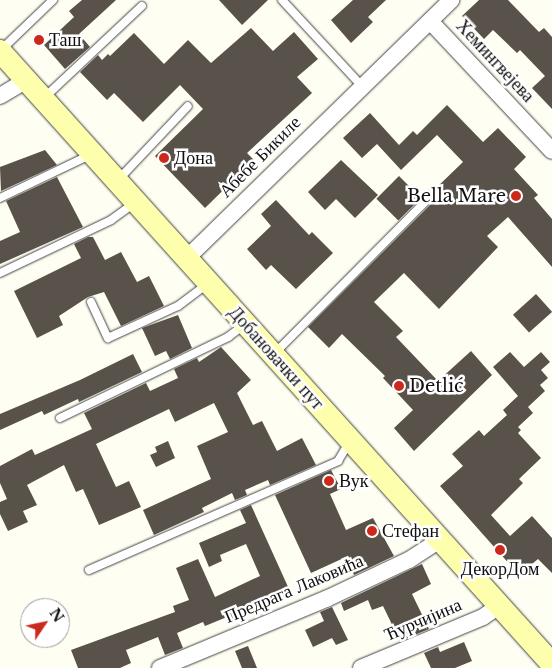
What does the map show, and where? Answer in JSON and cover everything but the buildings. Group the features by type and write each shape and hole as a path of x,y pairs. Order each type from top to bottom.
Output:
{"street":[{"name":"Абебе Бикиле","path":"188,257 361,85 450,0"},
{"name":"Хемингвејева","path":"430,21 552,151"},
{"name":"Добановачки пут","path":"0,51 119,179 245,324 552,664"},
{"path":"0,96 28,80"},
{"name":"Предрага Лаковића","path":"160,668 326,599 410,560 440,540"},
{"name":"Ћурчијина","path":"361,668 483,617 499,606"}],"lane":[{"path":"0,51 52,0"},
{"path":"282,0 361,85"},
{"path":"44,98 142,6"},
{"path":"119,179 188,106"},
{"path":"0,198 94,152"},
{"path":"274,354 433,194"},
{"path":"0,273 111,220 137,200"},
{"path":"92,302 108,338 178,306 209,283"},
{"path":"60,418 228,337 245,324"},
{"path":"89,570 338,461 350,441"}],"place":[{"name":"Таш","path":"39,40"},
{"name":"Дона","path":"164,158"},
{"name":"Bella Mare","path":"516,196"},
{"name":"Detlić","path":"399,386"},
{"name":"Вук","path":"329,481"},
{"name":"Стефан","path":"372,531"},
{"name":"ДекорДом","path":"500,550"}]}
